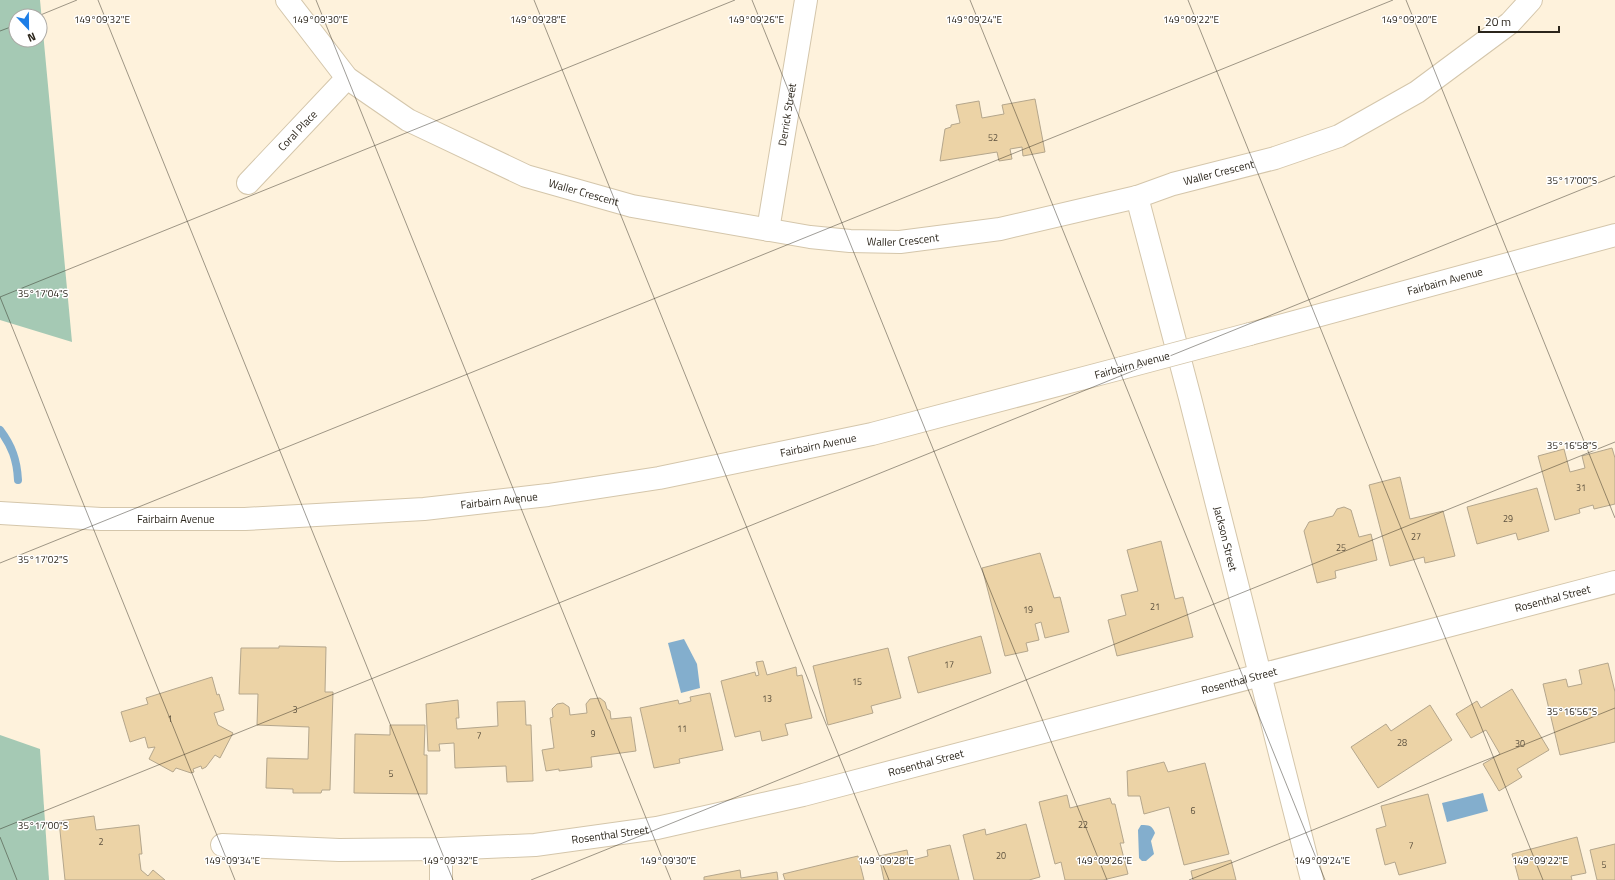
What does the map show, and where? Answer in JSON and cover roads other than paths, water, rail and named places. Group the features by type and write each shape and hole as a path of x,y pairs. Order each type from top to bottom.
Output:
{"street":[{"name":"Waller Crescent","path":"287,0 347,78 408,120 526,176 632,206 810,237 850,241 900,242 1000,229 1137,197 1173,184 1275,158 1339,136 1423,88 1510,23 1531,0"},
{"name":"Derrick Street","path":"768,230 806,0"},
{"name":"Coral Place","path":"248,183 347,78"},
{"name":"Jackson Street","path":"1137,197 1312,880"},
{"name":"Fairbairn Avenue","path":"0,513 102,519 267,518 424,509 548,495 666,476 872,434 1615,235"},
{"name":"Rosenthal Street","path":"222,845 339,850 441,849 535,845 657,828 803,795 1615,582"},
{"path":"441,849 441,880"}],"water":[{"path":"684,639 697,664 700,688 681,693 668,643"},
{"path":"1483,793 1488,811 1447,822 1442,803"},
{"path":"1141,825 1150,826 1153,828 1155,833 1151,841 1154,854 1146,861 1142,861 1139,858 1138,830"}],"waterway":[{"path":"0,430 8,442 13,454 18,480"}]}
